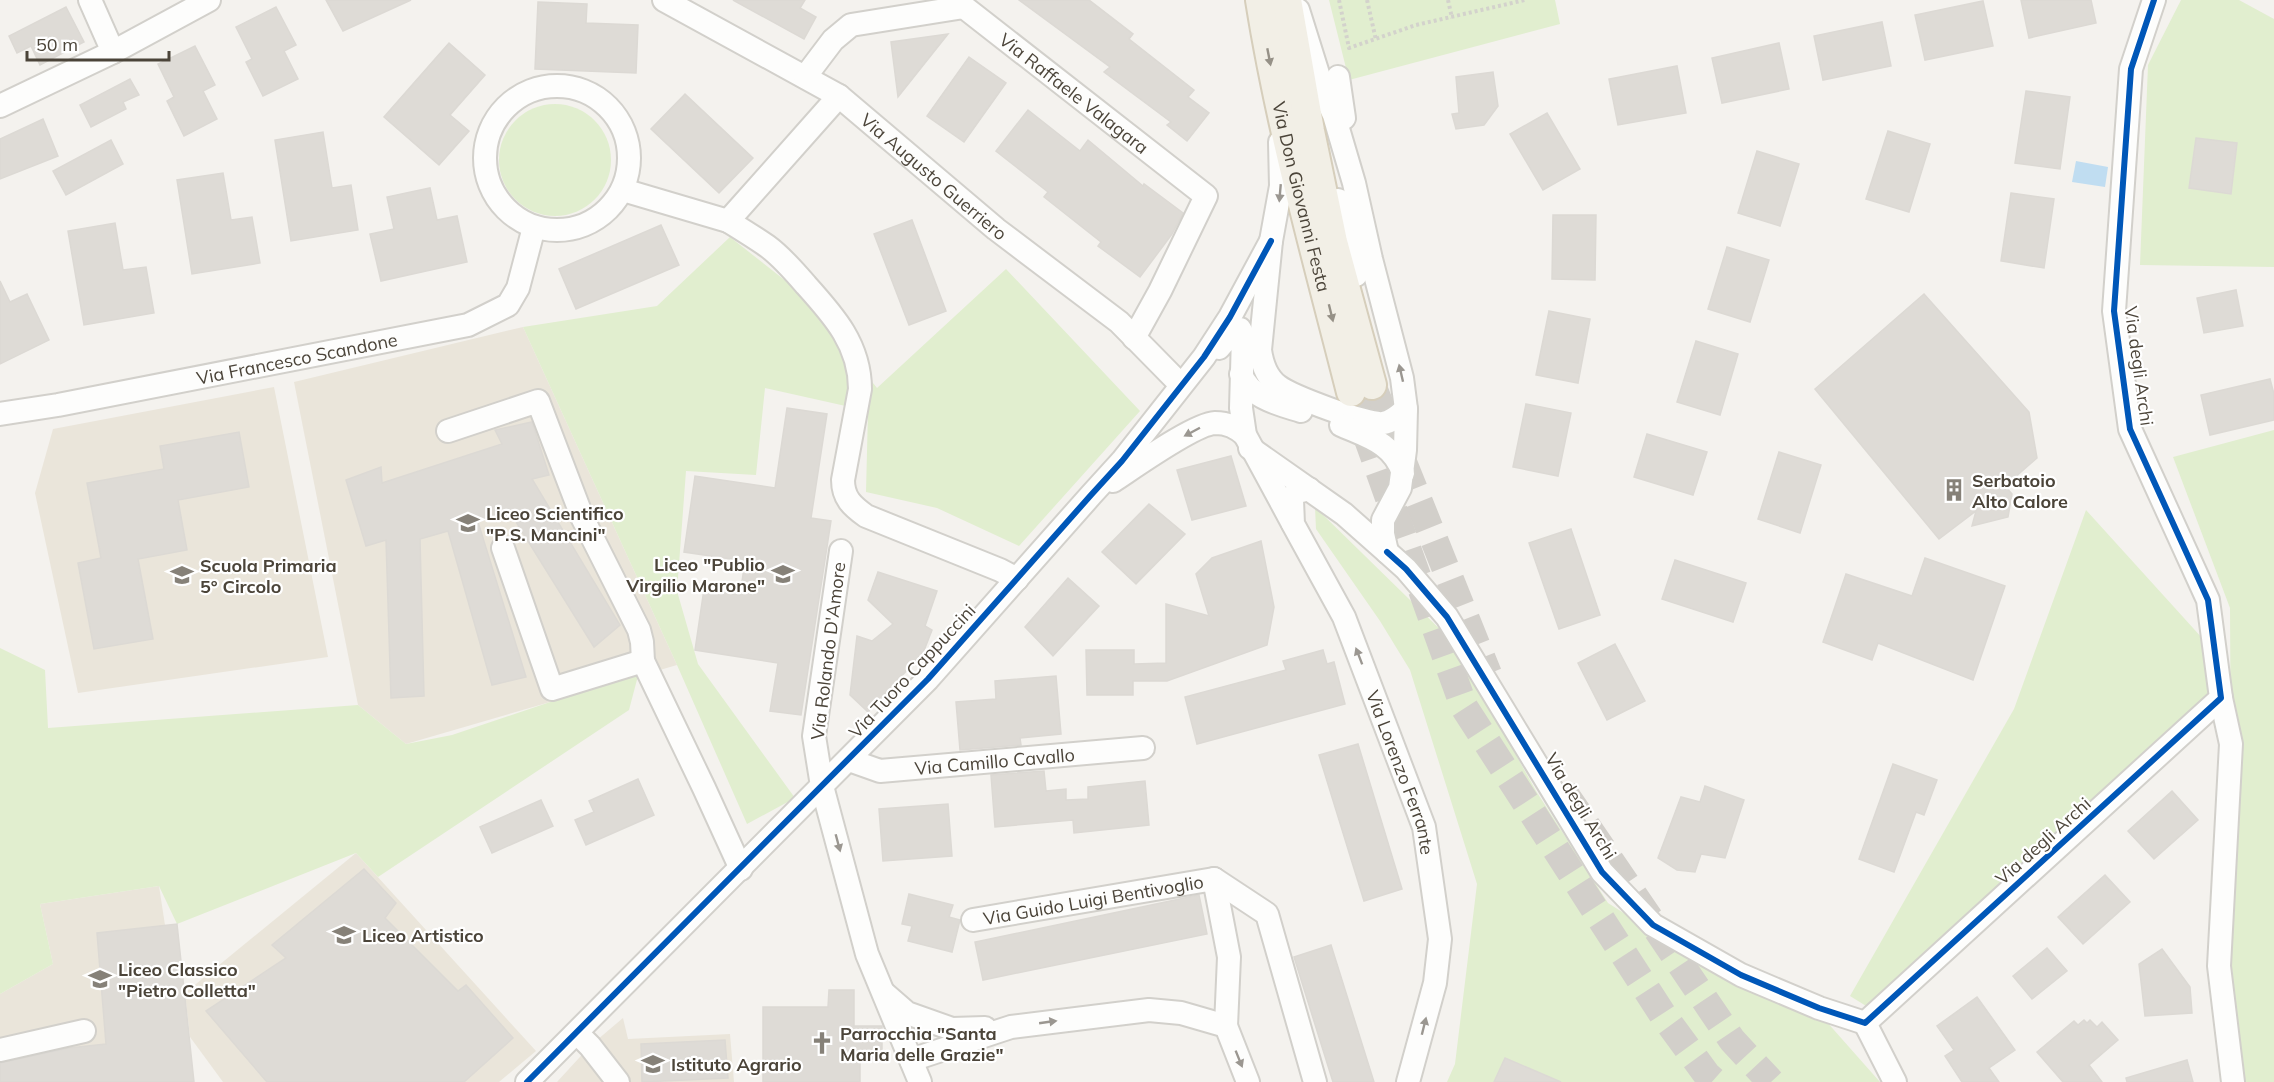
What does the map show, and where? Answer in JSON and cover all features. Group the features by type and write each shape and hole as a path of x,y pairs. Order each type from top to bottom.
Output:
{"main road":[{"name":"Via Don Giovanni Festa","path":"1260,0 1281,113 1361,388 1362,348 1333,242 1310,131 1287,0"}],"street":[{"path":"90,0 113,52"},
{"path":"0,106 113,52 209,0"},
{"name":"Via Augusto Guerriero","path":"664,0 840,96 996,229 1119,322 1181,385"},
{"path":"1294,0 1331,85 1334,115 1351,172 1402,378 1407,430 1400,488 1383,520 1387,552"},
{"name":"Via degli Archi","path":"1091,495 1167,446 1207,425 1230,425 1238,428 1247,441 1344,514 1406,569 1447,617 1602,872 1653,925 1741,975 1819,1008 1865,1023 2221,698 2208,600 2130,429 2114,312 2131,69 2154,0"},
{"name":"Via Raffaele Valagara","path":"805,77 832,40 850,25 964,7 1206,196 1161,291 1134,338"},
{"path":"553,85 578,88 600,99 618,117 628,140 630,165 623,190 611,207 595,220 576,228 554,231 534,227 512,215 495,196 485,173 484,148 492,124 507,104 528,90 553,85"},
{"path":"1331,85 1320,107 1320,123 1360,294 1362,348"},
{"path":"728,220 840,96"},
{"path":"1281,113 1281,186 1271,241 1260,350 1263,367 1279,387 1308,400 1375,423 1390,422 1406,409"},
{"path":"623,190 728,220 768,247 800,277 831,312 844,330 855,352 860,373 860,388 843,480 846,499 853,507 866,516 1017,579"},
{"name":"Via Francesco Scandone","path":"0,414 58,405 468,325 508,305 518,288 534,227"},
{"name":"Via Tuoro Cappuccini","path":"527,1082 928,679 1017,579 1122,460 1204,357 1230,316 1271,241"},
{"path":"1204,357 1221,348 1234,329 1240,329 1243,334 1241,408 1247,441"},
{"path":"1241,374 1247,385 1263,397 1332,421 1380,443 1393,452 1399,460 1403,473"},
{"path":"448,431 538,401 583,519 639,630 643,661 741,869"},
{"name":"Via Lorenzo Ferrante","path":"1247,441 1344,617 1424,827 1440,939 1435,983 1408,1082"},
{"path":"1293,524 1292,500 1294,495 1310,489"},
{"path":"1344,514 1357,517 1371,516 1390,506"},
{"path":"503,548 552,689 643,661"},
{"name":"Via Rolando D'Amore","path":"841,552 814,736 822,786 867,954 920,1082"},
{"path":"2221,698 2230,744 2218,966 2233,1082"},
{"name":"Via Camillo Cavallo","path":"849,760 880,771 1143,748"},
{"name":"Via Guido Luigi Bentivoglio","path":"1214,879 1229,957 1226,1026"},
{"name":"Via Guido Luigi Bentivoglio","path":"973,920 1214,879 1267,914 1315,1082"},
{"path":"880,990 907,1013 952,1029 1011,1027 1149,1010 1181,1013 1226,1026 1248,1082"},
{"path":"1865,1023 1895,1082"},
{"path":"911,1060 1011,1027"},
{"path":"0,1050 84,1031"},
{"path":"577,1034 590,1046 618,1082"}],"path":[{"path":"1339,0 1349,48 1416,25 1525,0"},
{"path":"1367,0 1376,40"},
{"path":"1448,0 1452,18"}],"shaded area":[{"name":"Liceo Scientifico \"P.S. Mancini\"","path":"523,327 677,665 406,744 358,705 294,382"},
{"name":"Scuola Primaria 5° Circolo","path":"274,387 328,657 78,693 35,493 53,429"},
{"name":"Liceo Artistico","path":"356,853 536,1051 499,1082 223,1082 190,1037 185,993"},
{"name":"Liceo Classico \"Pietro Colletta\"","path":"159,886 189,1082 0,1082 0,994 53,964 40,904"},
{"name":"Istituto Agrario","path":"623,1018 628,1039 730,1034 734,1082 557,1082 590,1046"}],"green space":[{"path":"1329,0 1555,0 1560,24 1349,80"},
{"path":"2181,0 2239,0 2274,19 2274,267 2140,265 2148,65"},
{"path":"555,104 576,108 595,120 607,139 611,160 607,181 595,200 576,212 555,216 534,212 515,200 503,181 499,160 503,139 515,120 534,108"},
{"path":"730,237 801,293 877,388 1006,269 1140,411 1019,546 937,508 866,492 868,411 765,388 756,475 686,471 677,591 698,664 795,798 747,824 523,327 657,306"},
{"path":"2274,430 2274,1082 2243,1082 2232,969 2230,608 2173,457"},
{"path":"1315,507 1454,643 1536,791 1608,903 1691,956 1826,1021 1880,1082 1447,1082 1455,1064 1477,884 1410,670 1380,621 1316,529"},
{"path":"2086,510 2203,639 2210,694 1871,1009 1850,996 2014,709"},
{"path":"0,648 45,670 48,728 358,705 406,744 452,735 639,672 629,710 378,877 356,853 177,924 159,886 40,904 53,964 0,994"}],"water":[{"path":"2076,161 2108,167 2105,187 2072,182"}],"building":[{"path":"326,0 411,0 343,31"},
{"path":"733,0 805,0 800,8 816,17 804,39"},
{"path":"1019,0 1089,0 1133,34 1129,39 1194,90 1188,97 1209,113 1187,141 1167,125 1171,122 1104,72 1110,67"},
{"path":"2021,0 2091,0 2096,23 2029,38"},
{"path":"1983,1 1993,46 1925,60 1915,15"},
{"path":"538,2 587,4 586,23 638,25 636,73 535,69"},
{"path":"66,7 84,42 40,65 31,46 17,53 9,36"},
{"path":"276,7 296,45 284,51 298,79 263,96 246,62 252,59 236,27"},
{"path":"1882,22 1891,66 1823,80 1814,36"},
{"path":"948,34 898,97 891,42"},
{"path":"449,43 485,75 450,115 469,131 439,165 384,117"},
{"path":"1779,43 1789,89 1722,103 1712,58"},
{"path":"195,46 215,85 203,91 217,119 184,136 167,101 174,97 158,64"},
{"path":"969,57 1006,83 964,142 927,116"},
{"path":"1677,66 1686,113 1618,125 1609,79"},
{"path":"1493,72 1498,106 1484,125 1456,129 1452,114 1459,113 1456,77"},
{"path":"130,79 139,95 123,102 126,109 91,127 80,105"},
{"path":"2026,91 2070,97 2060,169 2015,163"},
{"path":"685,94 753,158 719,193 651,129"},
{"path":"1028,110 1080,151 1088,140 1143,186 1144,184 1183,213 1172,234 1140,277 1098,246 1101,242 1044,197 1048,192 996,151"},
{"path":"1547,113 1580,169 1543,190 1510,134"},
{"path":"43,119 58,156 0,179 0,139"},
{"path":"1888,131 1930,144 1909,212 1866,199"},
{"path":"323,132 332,188 351,185 358,230 291,241 275,140"},
{"path":"2196,138 2237,143 2231,194 2189,188"},
{"path":"111,140 123,164 66,195 53,171"},
{"path":"1757,151 1799,164 1780,226 1738,213"},
{"path":"223,173 231,220 252,217 260,263 192,274 177,180"},
{"path":"430,188 437,220 457,216 467,262 381,281 370,234 394,229 387,197"},
{"path":"2011,193 2054,199 2044,268 2001,261"},
{"path":"1553,215 1596,215 1595,280 1552,279"},
{"path":"912,220 946,311 909,325 874,234"},
{"path":"115,223 123,270 146,267 154,313 84,325 68,231"},
{"path":"661,225 679,265 576,309 559,269"},
{"path":"1727,247 1769,260 1750,322 1708,309"},
{"path":"0,281 10,302 27,294 49,340 0,364"},
{"path":"2236,290 2243,326 2204,333 2197,298"},
{"name":"Serbatoio Alto Calore","path":"1924,294 2029,412 2037,458 2005,486 2012,494 2008,517 1972,526 1976,511 1939,539 1815,389"},
{"path":"1549,311 1590,319 1578,383 1536,375"},
{"path":"1696,341 1738,354 1720,415 1677,402"},
{"path":"2270,379 2274,394 2274,420 2210,435 2201,395"},
{"path":"1526,404 1571,413 1558,476 1513,467"},
{"name":"Liceo \"Publio Virgilio Marone\"","path":"787,408 827,414 811,518 831,521 801,715 770,711 778,663 695,650 704,589 740,595 745,561 684,552 695,476 775,488"},
{"path":"532,422 549,475 532,479 620,625 594,647 508,509 478,522 526,677 492,685 448,531 420,539 424,696 391,698 386,540 366,546 346,480 381,467 382,483 502,444 495,430"},
{"path":"239,432 249,487 178,500 187,550 138,559 153,639 94,649 78,563 101,558 87,483 164,469 160,446"},
{"path":"1647,434 1707,452 1693,495 1634,477"},
{"path":"1779,452 1821,465 1800,533 1758,519"},
{"path":"1231,456 1246,506 1192,520 1177,470"},
{"path":"1149,504 1185,534 1136,584 1102,552"},
{"path":"1571,529 1600,615 1559,629 1529,543"},
{"path":"1261,541 1274,607 1267,645 1167,681 1133,681 1133,695 1087,695 1086,650 1134,650 1134,664 1166,663 1166,604 1209,616 1196,574 1212,558"},
{"path":"1925,558 2005,586 1973,680 1878,643 1872,660 1823,642 1846,574 1912,596"},
{"path":"1675,560 1746,583 1733,622 1662,599"},
{"path":"878,572 937,591 925,626 932,630 923,653 868,712 850,695 857,636 872,641 893,624 868,600"},
{"path":"1068,578 1099,606 1053,656 1025,627"},
{"path":"1615,644 1645,701 1607,720 1578,663"},
{"path":"1323,650 1327,664 1334,662 1345,704 1197,744 1185,697 1286,670 1283,661"},
{"path":"1056,676 1061,734 1020,738 1021,745 960,750 956,702 996,699 995,681"},
{"path":"1358,744 1402,889 1364,901 1319,755"},
{"path":"1893,764 1937,780 1924,815 1916,812 1894,872 1859,859"},
{"path":"1044,771 1046,791 1066,789 1066,800 1088,799 1088,787 1145,781 1149,825 1074,833 1073,820 995,827 991,775"},
{"path":"638,779 654,815 586,845 575,820 594,812 589,801"},
{"path":"1705,786 1744,800 1725,858 1701,854 1695,872 1677,870 1658,858 1681,797 1700,802"},
{"path":"2172,791 2198,820 2154,859 2128,831"},
{"path":"541,800 553,826 492,853 480,827"},
{"path":"948,804 952,856 883,861 879,809"},
{"name":"Liceo Artistico","path":"364,869 396,903 385,918 458,991 466,985 513,1038 464,1082 267,1082 206,1011 286,958 272,945"},
{"path":"2105,875 2130,902 2083,944 2058,917"},
{"path":"909,894 953,905 949,917 960,920 952,952 908,941 912,926 902,924"},
{"path":"1199,895 1207,934 983,980 975,942"},
{"path":"177,924 194,1082 0,1082 0,1063 69,1048 106,1044 97,933"},
{"path":"1331,945 1374,1082 1333,1082 1294,957"},
{"path":"2047,948 2067,971 2032,999 2013,976"},
{"path":"2162,949 2190,987 2192,1013 2145,1016 2139,964"},
{"name":"Parrocchia \"Santa Maria delle Grazie\"","path":"829,990 854,990 854,1026 882,1026 882,1059 860,1059 860,1082 763,1082 763,1007 828,1007"},
{"path":"1977,997 2015,1050 1989,1068 1999,1082 1962,1082 1945,1056 1954,1050 1937,1026"},
{"path":"2084,1020 2087,1023 2090,1020 2097,1027 2102,1022 2118,1040 2089,1065 2102,1082 2063,1082 2037,1052 2074,1021 2078,1025"},
{"path":"725,1040 728,1078 642,1082 641,1044"},
{"path":"1505,1058 1561,1082 1494,1082"},
{"path":"2187,1060 2193,1082 2127,1082 2126,1078"}],"tunnel":[{"path":"1372,385 1488,674"},
{"path":"1351,392 1464,707 1663,1015 1707,1075 1715,1082"},
{"path":"1563,791 1732,1040 1771,1082"}],"cycle path":[{"path":"1387,552 1406,569 1447,617 1602,872 1653,925 1741,975 1819,1008 1865,1023 2221,698 2208,600 2130,429 2114,311 2131,69 2154,0"},
{"path":"527,1082 928,679 1122,461 1204,357 1230,317 1271,241"}],"place":[{"name":"Serbatoio Alto Calore","path":"1954,490"},
{"name":"Liceo Scientifico \"P.S. Mancini\"","path":"468,523"},
{"name":"Liceo \"Publio Virgilio Marone\"","path":"783,574"},
{"name":"Scuola Primaria 5° Circolo","path":"182,575"},
{"name":"Liceo Artistico","path":"344,935"},
{"name":"Liceo Classico \"Pietro Colletta\"","path":"100,979"},
{"name":"Parrocchia \"Santa Maria delle Grazie\"","path":"822,1043"},
{"name":"Istituto Agrario","path":"653,1064"}]}
